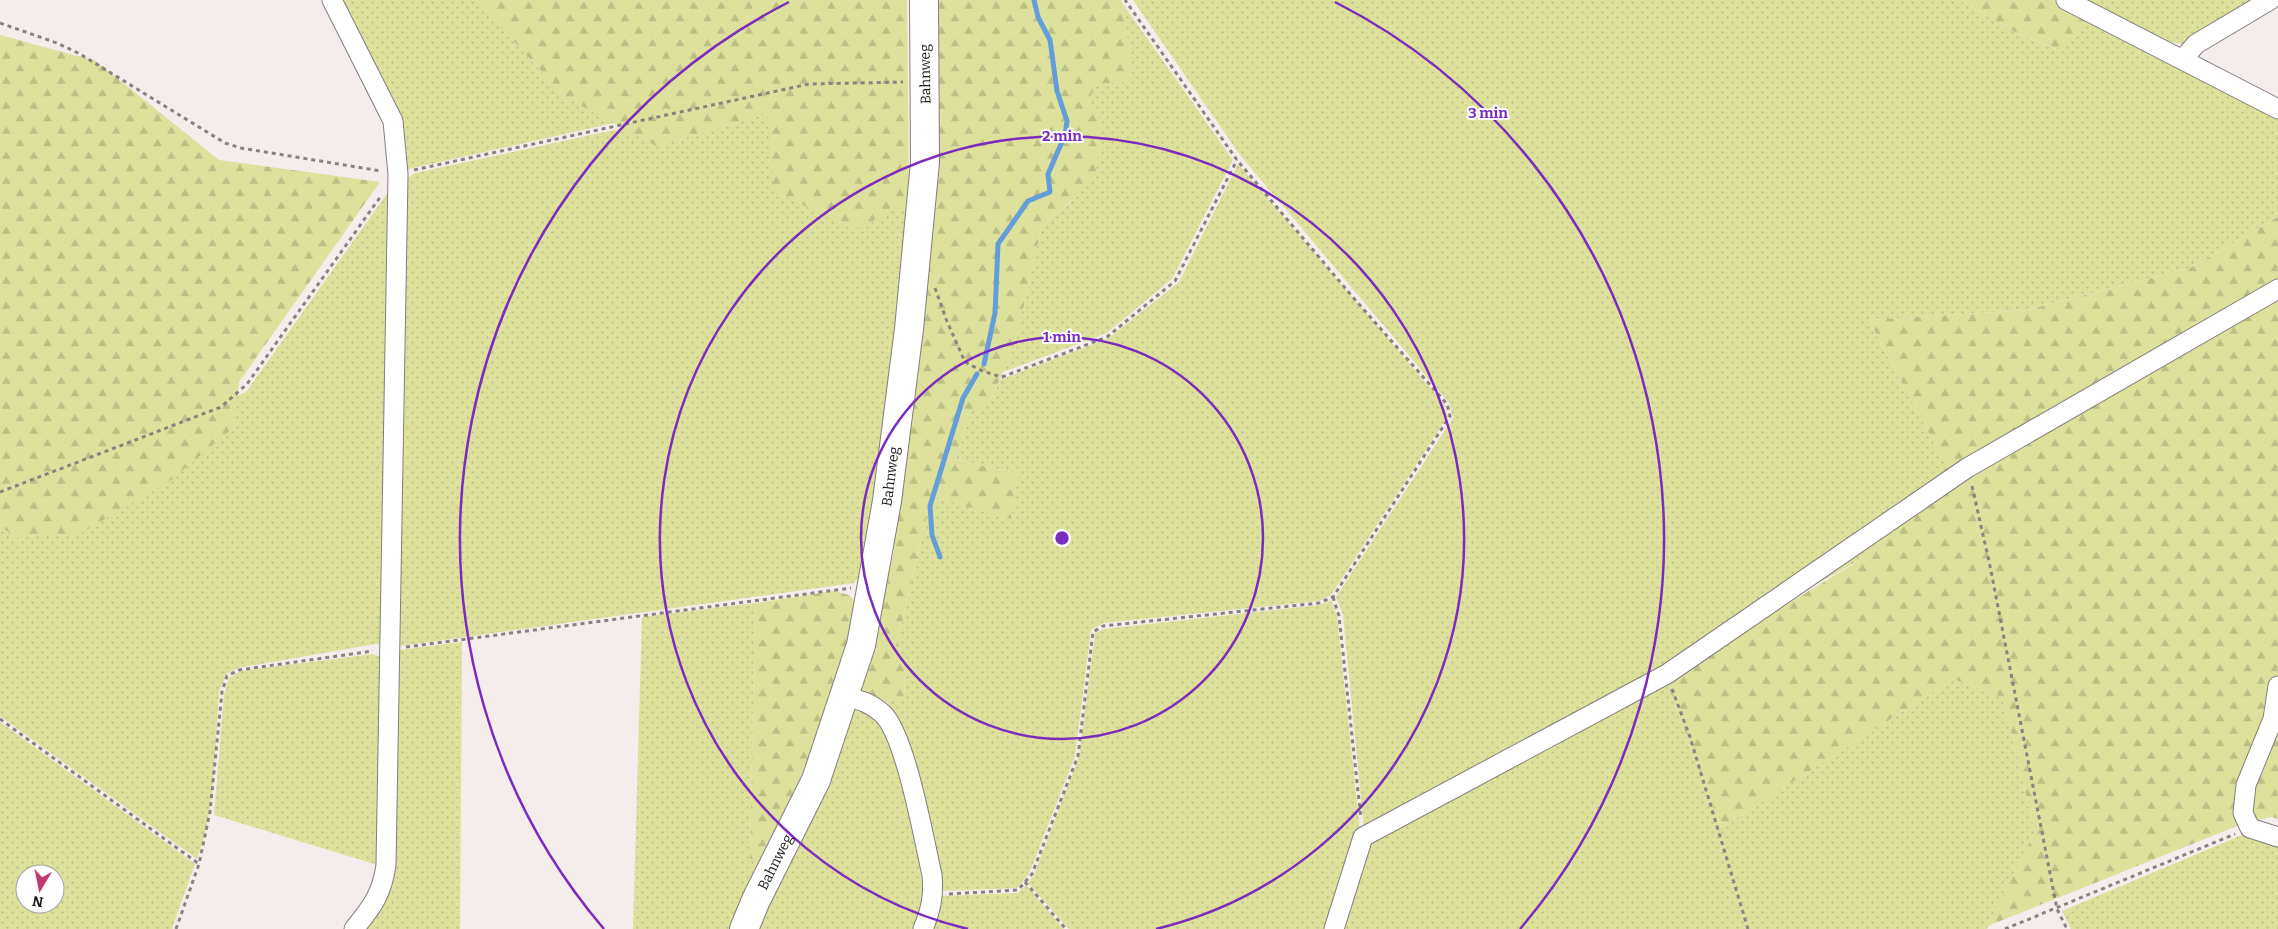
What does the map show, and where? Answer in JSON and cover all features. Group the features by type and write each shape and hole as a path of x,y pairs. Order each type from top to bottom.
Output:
{"main road":[{"name":"Bahnweg","path":"744,929 756,900 816,780 846,697 861,646 887,501 915,270 925,162 924,0"}],"street":[{"path":"332,0 393,121 398,174 386,865 381,890 374,905 354,929"},
{"path":"2066,0 2183,58 2278,109"},
{"path":"2183,58 2196,44 2270,0"},
{"path":"1334,929 1364,837 1667,674 1967,468 2278,290"},
{"path":"2278,686 2273,720 2246,785 2243,813 2250,828 2278,837"},
{"path":"846,697 866,701 884,715 894,731 902,753 932,875 934,894 931,911 923,929"}],"path":[{"path":"934,894 1018,890 1032,874 1078,756 1093,632 1104,626 1320,603 1333,597 1450,416 1447,404 1351,295 1237,160 1126,0"},
{"path":"0,23 58,43 80,54 225,143 241,148 398,174 809,84 925,81"},
{"path":"915,270 935,286 946,319 965,362 982,371 1002,377 1107,337 1175,282 1237,160"},
{"path":"0,492 221,407 247,384 372,207 398,174"},
{"path":"1967,468 1990,566 2057,908 2067,929"},
{"path":"176,929 199,864 210,812 222,692 227,676 239,670 819,591 872,586"},
{"path":"1333,597 1340,616 1364,837"},
{"path":"1667,674 1690,737 1748,929"},
{"path":"0,719 199,864"},
{"path":"2005,929 2250,828"},
{"path":"1025,882 1066,929"}],"green space":[{"path":"335,0 476,0 565,97 614,123 404,170"},
{"path":"476,0 907,0 909,203 854,230 774,191 767,114 656,146 565,97"},
{"path":"933,0 1121,0 1132,75 1121,83 1097,83 1089,99 1102,126 1095,179 1042,226 1014,348 991,399 984,408 970,411 956,459 1018,474 1011,519 931,496 898,641 905,673 904,697 887,702 859,688 893,556 935,208 936,23"},
{"path":"1133,0 1959,0 2013,31 2055,49 2089,18 2278,116 2278,217 2190,268 2026,310 1869,320 1947,467 1865,557 1638,683 1364,829 1343,615 1336,597 1453,418 1449,403 1240,155"},
{"path":"1959,0 2054,0 2089,18 2078,36 2056,49 2013,31"},
{"path":"2083,0 2261,0 2183,44 2165,41"},
{"path":"1123,4 1233,160 1172,279 1107,333 1003,372 1014,347 1042,226 1071,201 1102,126 1089,99 1097,83 1121,83 1132,75"},
{"path":"0,35 96,61 219,160 380,182 239,382 234,427 171,480 81,533 15,538 0,525"},
{"path":"767,114 909,203 901,305 864,570 854,583 393,647 406,179 415,173 623,128 656,146"},
{"path":"1238,164 1444,404 1448,416 1331,595 1319,601 1103,623 1091,630 1075,756 1029,874 1017,888 939,891 897,722 887,702 904,697 905,673 898,641 931,496 1011,518 1018,474 956,459 970,411 991,399 1000,380 1109,338 1179,282"},
{"path":"391,188 381,643 238,668 227,674 219,691 211,798 208,819 197,859 0,716 0,525 15,538 234,427 237,396 246,392"},
{"path":"2278,217 2278,819 2272,817 2247,822 1988,926 2035,831 2002,697 1953,679 1721,828 1665,678 1865,557 1947,467 1869,320 2027,310 2190,268"},
{"path":"834,591 849,595 858,605 828,715 770,845 758,863 750,859 755,603"},
{"path":"1331,600 1337,616 1360,831 1330,929 1069,929 1028,883 1034,875 1079,757 1095,633 1104,629 1320,605"},
{"path":"755,603 750,859 758,863 739,902 730,929 633,929 642,617"},
{"path":"462,642 460,929 359,929 380,903 391,651"},
{"path":"373,654 383,658 381,866 214,815 224,695 229,678 241,671"},
{"path":"1665,678 1721,828 1953,679 2002,697 2035,831 1987,929 1340,929 1369,843"},
{"path":"865,705 887,729 898,756 928,889 915,929 754,929 851,706"},
{"path":"0,722 195,864 172,929 0,929"},
{"path":"2249,832 2278,842 2278,929 2071,929 2062,911"},
{"path":"1026,885 1064,929 929,929 940,896 1018,893"}],"waterway":[{"path":"984,364 995,313 998,244 1028,201 1050,192 1048,174 1065,135 1067,121 1057,91 1050,40 1038,17 1034,0"},
{"path":"940,557 932,535 930,506 963,398 977,374"}]}
